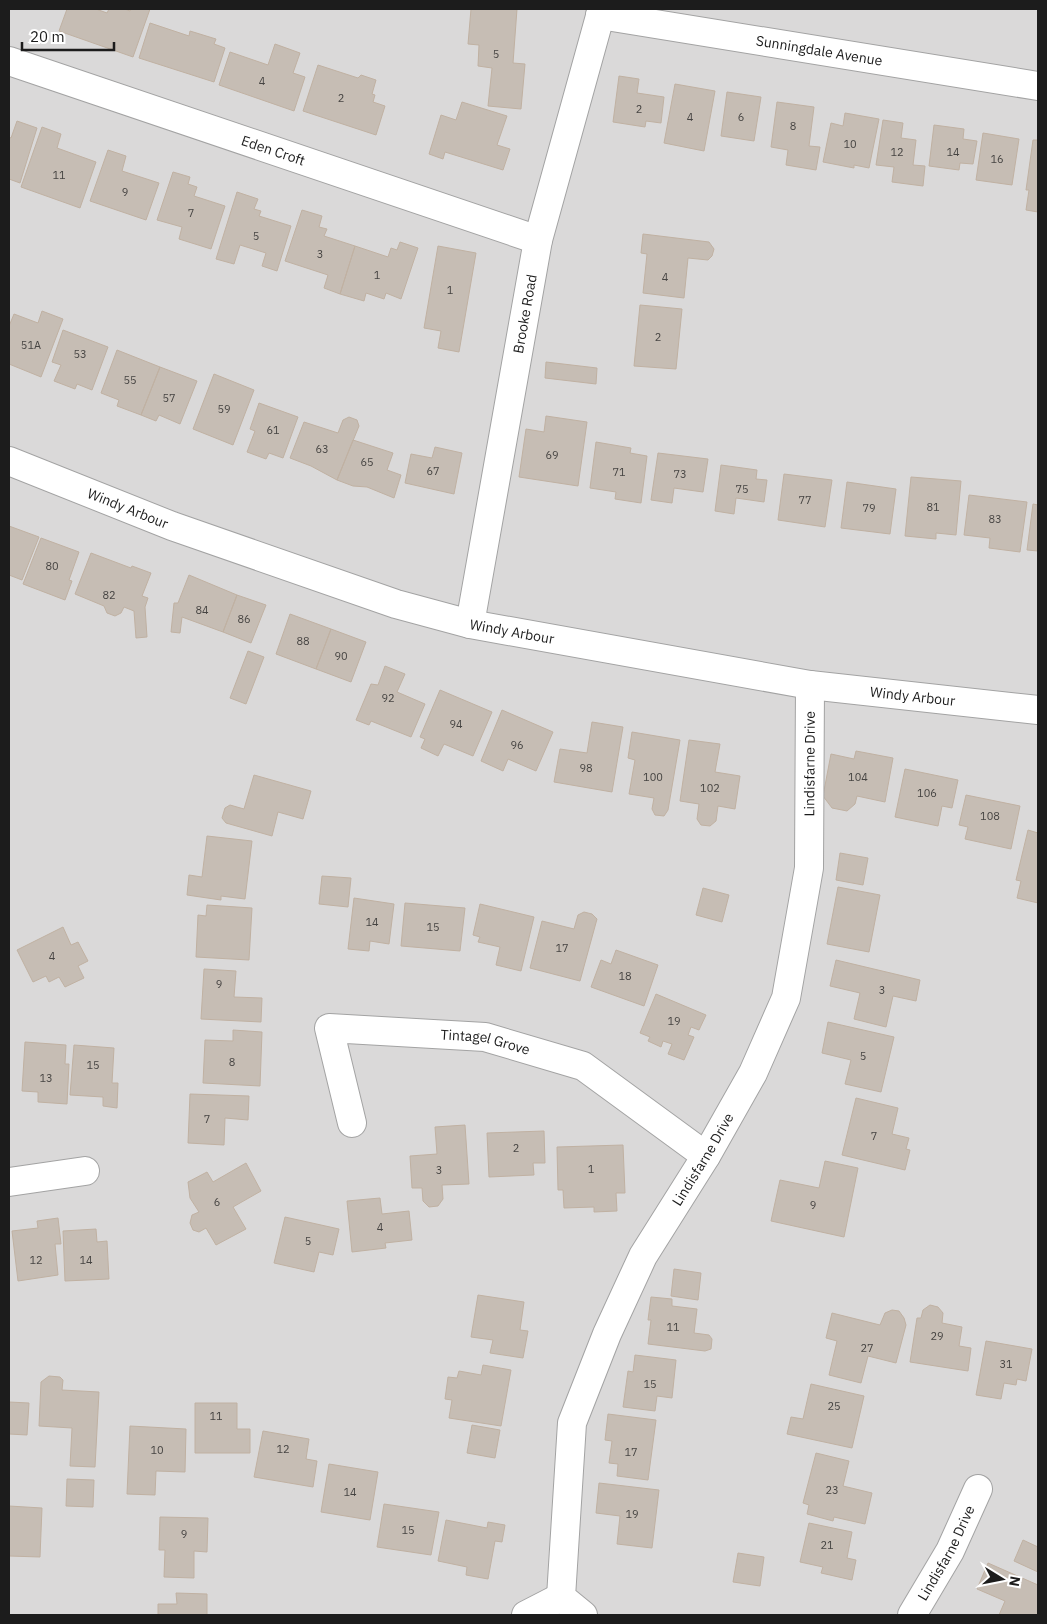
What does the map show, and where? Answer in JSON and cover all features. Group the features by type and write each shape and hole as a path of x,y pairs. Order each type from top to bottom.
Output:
{"street":[{"name":"Sunningdale Avenue","path":"601,12 1038,86"},
{"name":"Brooke Road","path":"470,624 538,240 601,12"},
{"name":"Eden Croft","path":"9,62 538,240"},
{"name":"Windy Arbour","path":"9,460 172,526 396,604 470,624 810,685 1038,710"},
{"name":"Lindisfarne Drive","path":"560,1597 572,1423 607,1334 643,1256 706,1156 754,1073 786,998 809,868 810,685"},
{"name":"Tintagel Grove","path":"352,1123 330,1028 485,1037 583,1066 706,1156"},
{"path":"9,1182 85,1171"},
{"name":"Lindisfarne Drive","path":"912,1615 950,1551 978,1489"},
{"path":"526,1615 560,1597 583,1615"}],"shaded area":[{"path":"9,9 1038,9 1038,1615 9,1615"}],"building":[{"path":"67,9 96,9 107,13 109,9 125,9 130,11 131,9 150,9 133,57 59,31"},
{"path":"471,9 517,9 513,63 525,64 521,109 488,106 492,68 478,66 479,45 468,44"},
{"path":"150,23 189,36 190,31 216,39 214,44 225,48 214,82 139,58"},
{"path":"275,44 300,53 293,73 305,77 294,111 219,85 230,52 268,65"},
{"path":"318,65 358,78 361,75 376,80 372,94 375,95 373,102 385,106 376,135 303,111"},
{"path":"619,76 639,79 637,93 664,97 661,123 646,121 645,127 613,122"},
{"path":"675,84 715,91 704,151 664,143"},
{"path":"727,92 761,97 754,141 721,136"},
{"path":"462,102 507,116 497,145 510,149 503,170 445,152 443,159 429,154 441,115 456,120"},
{"path":"777,102 814,107 809,146 820,147 816,170 786,165 788,150 771,147"},
{"path":"845,113 879,119 869,168 854,165 854,168 823,162 831,123 843,126"},
{"path":"883,120 903,123 901,138 916,140 913,165 925,166 923,186 892,182 894,167 876,165"},
{"path":"17,121 37,128 20,183 9,179 9,137 11,138"},
{"path":"934,125 964,129 963,139 977,141 973,164 960,163 959,170 929,166"},
{"path":"42,127 61,134 57,148 96,162 80,208 21,187"},
{"path":"983,133 1019,139 1012,185 976,180"},
{"path":"1033,140 1038,140 1038,212 1026,210 1029,190 1026,190"},
{"path":"108,150 126,156 122,171 159,183 146,220 90,201"},
{"path":"173,172 190,177 188,184 197,187 194,196 225,206 211,249 179,239 182,227 157,220"},
{"path":"237,192 258,199 254,209 261,211 259,216 291,226 277,271 262,266 266,253 240,245 234,264 216,259"},
{"path":"302,210 322,216 319,227 327,229 324,236 355,246 340,294 324,288 328,275 285,261"},
{"path":"643,234 709,242 714,249 712,256 708,260 688,258 684,298 643,293 647,254 641,253"},
{"path":"400,242 418,248 401,299 386,293 384,299 366,293 364,301 340,294 355,246 388,257 391,248 397,250"},
{"path":"438,246 476,253 459,352 438,348 441,331 424,328"},
{"path":"640,305 682,309 676,369 634,366"},
{"path":"42,311 63,319 41,377 9,364 9,326 14,314 38,323"},
{"path":"63,330 108,347 92,390 77,384 75,389 54,381 61,365 52,362"},
{"path":"117,350 160,367 141,415 117,406 119,400 101,393"},
{"path":"546,362 597,368 596,384 545,378"},
{"path":"160,367 197,381 180,424 159,415 156,421 141,415"},
{"path":"214,374 254,390 233,445 193,429"},
{"path":"259,403 298,417 283,458 269,453 266,459 247,452 255,431 250,429"},
{"path":"546,416 587,422 578,486 519,477 526,429 544,432"},
{"path":"349,417 357,420 359,426 337,480 311,466 290,458 304,422 338,433 343,420"},
{"path":"353,440 393,453 387,470 401,475 394,498 367,487 353,486 337,480"},
{"path":"596,442 631,448 630,453 647,456 641,503 615,499 616,492 590,488"},
{"path":"435,447 462,453 454,494 405,483 411,454 432,458"},
{"path":"658,453 708,459 703,492 674,488 672,503 651,500"},
{"path":"721,465 757,470 756,479 767,480 764,502 736,498 734,514 715,511"},
{"path":"784,474 832,480 825,527 778,520"},
{"path":"911,477 961,481 956,535 936,533 936,539 905,536"},
{"path":"847,482 896,489 890,534 841,528"},
{"path":"969,495 1027,502 1020,552 989,548 990,538 964,535"},
{"path":"1033,504 1038,505 1038,551 1027,550"},
{"path":"9,526 39,537 22,580 9,575"},
{"path":"41,538 79,552 69,580 72,581 65,600 23,584"},
{"path":"91,553 131,568 132,566 151,573 142,596 148,598 145,607 147,637 136,638 134,611 124,607 121,613 115,616 107,613 104,606 75,594"},
{"path":"189,575 237,595 223,632 182,617 180,633 171,632 174,603 178,603"},
{"path":"237,595 266,605 251,643 223,632"},
{"path":"290,614 331,629 316,669 276,654"},
{"path":"331,629 366,642 351,682 316,669"},
{"path":"248,651 264,657 246,704 230,698"},
{"path":"385,666 405,674 397,692 425,704 411,737 371,721 369,725 356,720 371,684 378,685"},
{"path":"440,690 492,712 473,756 444,744 438,756 421,748 425,739 420,737"},
{"path":"502,710 553,732 536,771 508,759 503,771 481,761"},
{"path":"592,722 623,727 612,792 554,782 560,749 587,753"},
{"path":"632,732 680,740 668,810 664,816 655,815 652,809 654,798 629,794 635,760 628,758"},
{"path":"689,740 720,744 715,772 740,776 735,809 718,806 716,821 710,826 701,825 697,819 699,804 680,801"},
{"path":"856,751 893,758 885,802 857,796 855,804 847,811 832,808 823,796 831,754 854,759"},
{"path":"905,769 958,780 952,808 942,806 938,826 895,817"},
{"path":"254,775 311,791 303,819 278,812 272,836 226,823 222,818 225,808 230,805 244,809"},
{"path":"966,795 1020,806 1011,849 965,839 968,827 959,825"},
{"path":"1028,830 1038,833 1038,903 1017,898 1021,881 1016,880"},
{"path":"207,836 252,841 245,899 221,896 221,900 187,895 189,875 202,877"},
{"path":"840,853 868,858 863,885 836,880"},
{"path":"322,876 351,878 348,907 319,904"},
{"path":"838,887 880,895 869,952 827,944"},
{"path":"703,888 729,895 722,922 696,915"},
{"path":"354,898 394,904 389,944 370,941 369,951 348,949"},
{"path":"405,903 465,908 460,951 401,946"},
{"path":"480,904 534,917 521,971 496,965 500,947 478,942 480,937 473,935"},
{"path":"207,905 252,908 249,960 196,957 198,915 206,916"},
{"path":"584,912 592,914 597,919 580,981 530,968 542,921 574,929 578,915"},
{"path":"63,927 71,945 78,942 88,961 78,966 84,978 65,987 59,977 49,982 46,976 33,982 17,950"},
{"path":"616,950 658,965 644,1006 591,987 601,960 611,964"},
{"path":"836,960 920,980 916,1001 893,996 886,1027 854,1019 860,993 830,986"},
{"path":"204,969 236,971 234,997 262,998 261,1022 201,1019"},
{"path":"656,994 706,1015 699,1030 691,1027 688,1035 694,1037 684,1060 668,1054 672,1044 663,1041 661,1047 648,1041 650,1037 640,1033"},
{"path":"828,1022 894,1037 881,1092 845,1084 851,1060 822,1053"},
{"path":"233,1030 262,1032 260,1086 203,1083 205,1040 233,1041"},
{"path":"25,1042 66,1045 65,1064 69,1064 67,1104 38,1102 38,1092 22,1091"},
{"path":"74,1045 114,1048 112,1083 118,1083 117,1108 103,1106 103,1097 70,1095"},
{"path":"190,1094 249,1096 248,1120 225,1118 224,1145 188,1143"},
{"path":"856,1098 898,1108 892,1134 909,1138 906,1149 910,1150 905,1170 842,1155"},
{"path":"465,1125 469,1184 442,1185 443,1199 438,1206 429,1207 423,1201 422,1188 412,1188 410,1156 437,1154 435,1127"},
{"path":"544,1131 545,1163 533,1163 534,1175 489,1177 487,1133"},
{"path":"623,1145 625,1193 616,1193 617,1211 594,1212 594,1207 564,1208 563,1190 558,1190 557,1147"},
{"path":"825,1161 858,1168 844,1237 771,1221 780,1180 819,1188"},
{"path":"246,1163 261,1191 233,1207 246,1229 216,1245 206,1228 199,1232 193,1230 190,1223 192,1215 199,1212 190,1198 188,1182 207,1172 213,1182"},
{"path":"380,1198 382,1214 409,1211 412,1240 385,1243 386,1248 352,1252 347,1201"},
{"path":"285,1217 339,1229 333,1255 319,1252 314,1272 274,1263"},
{"path":"58,1218 61,1244 55,1244 58,1275 18,1281 12,1231 38,1228 37,1221"},
{"path":"96,1229 97,1242 107,1241 109,1279 65,1281 63,1231"},
{"path":"674,1269 701,1273 698,1300 671,1296"},
{"path":"478,1295 524,1302 520,1330 528,1331 523,1358 490,1353 493,1340 471,1337"},
{"path":"651,1297 672,1299 672,1306 697,1309 694,1333 709,1335 712,1339 711,1349 705,1351 648,1344 651,1320 648,1320"},
{"path":"930,1305 938,1307 943,1313 942,1323 962,1327 959,1346 971,1348 968,1371 910,1362 917,1318 921,1318 923,1310"},
{"path":"892,1310 899,1311 906,1325 896,1363 868,1356 861,1383 829,1375 837,1341 826,1338 832,1313 880,1325 885,1313"},
{"path":"986,1341 1032,1349 1026,1381 1017,1379 1016,1385 1004,1383 1001,1399 976,1395"},
{"path":"635,1355 676,1360 672,1398 657,1396 655,1411 623,1407 628,1371 633,1372"},
{"path":"483,1365 511,1370 501,1426 449,1418 452,1400 445,1399 448,1377 457,1378 459,1371 481,1375"},
{"path":"49,1376 60,1377 63,1380 62,1390 99,1392 95,1467 70,1466 72,1428 39,1426 41,1382"},
{"path":"811,1384 864,1396 852,1448 787,1434 791,1417 803,1419"},
{"path":"9,1402 29,1403 27,1435 9,1434"},
{"path":"195,1403 237,1403 237,1429 250,1429 250,1453 195,1453"},
{"path":"608,1414 656,1420 648,1480 617,1476 618,1464 609,1463 612,1441 605,1440"},
{"path":"472,1425 500,1430 495,1458 467,1453"},
{"path":"130,1426 186,1429 185,1472 156,1471 155,1495 127,1494"},
{"path":"263,1431 309,1439 306,1459 317,1461 313,1487 254,1477"},
{"path":"816,1453 849,1461 843,1486 872,1493 865,1524 834,1517 833,1521 807,1514 809,1505 803,1503"},
{"path":"329,1464 378,1472 370,1520 321,1512"},
{"path":"67,1479 94,1480 93,1507 66,1506"},
{"path":"599,1483 659,1490 652,1548 617,1544 620,1516 596,1513"},
{"path":"384,1504 439,1512 431,1555 377,1547"},
{"path":"9,1506 42,1508 40,1557 9,1556"},
{"path":"160,1517 208,1518 207,1552 194,1551 194,1578 164,1577 165,1550 159,1550"},
{"path":"446,1520 487,1528 488,1522 505,1525 502,1542 495,1541 488,1579 466,1575 467,1567 438,1561"},
{"path":"809,1523 852,1532 847,1558 856,1560 852,1580 821,1573 823,1567 800,1562"},
{"path":"1023,1540 1038,1547 1038,1572 1014,1561"},
{"path":"738,1553 764,1557 760,1586 733,1582"},
{"path":"988,1563 1038,1585 1038,1615 999,1615 1005,1601 977,1589"},
{"path":"176,1593 207,1594 207,1615 158,1615 158,1604 177,1604"}]}
